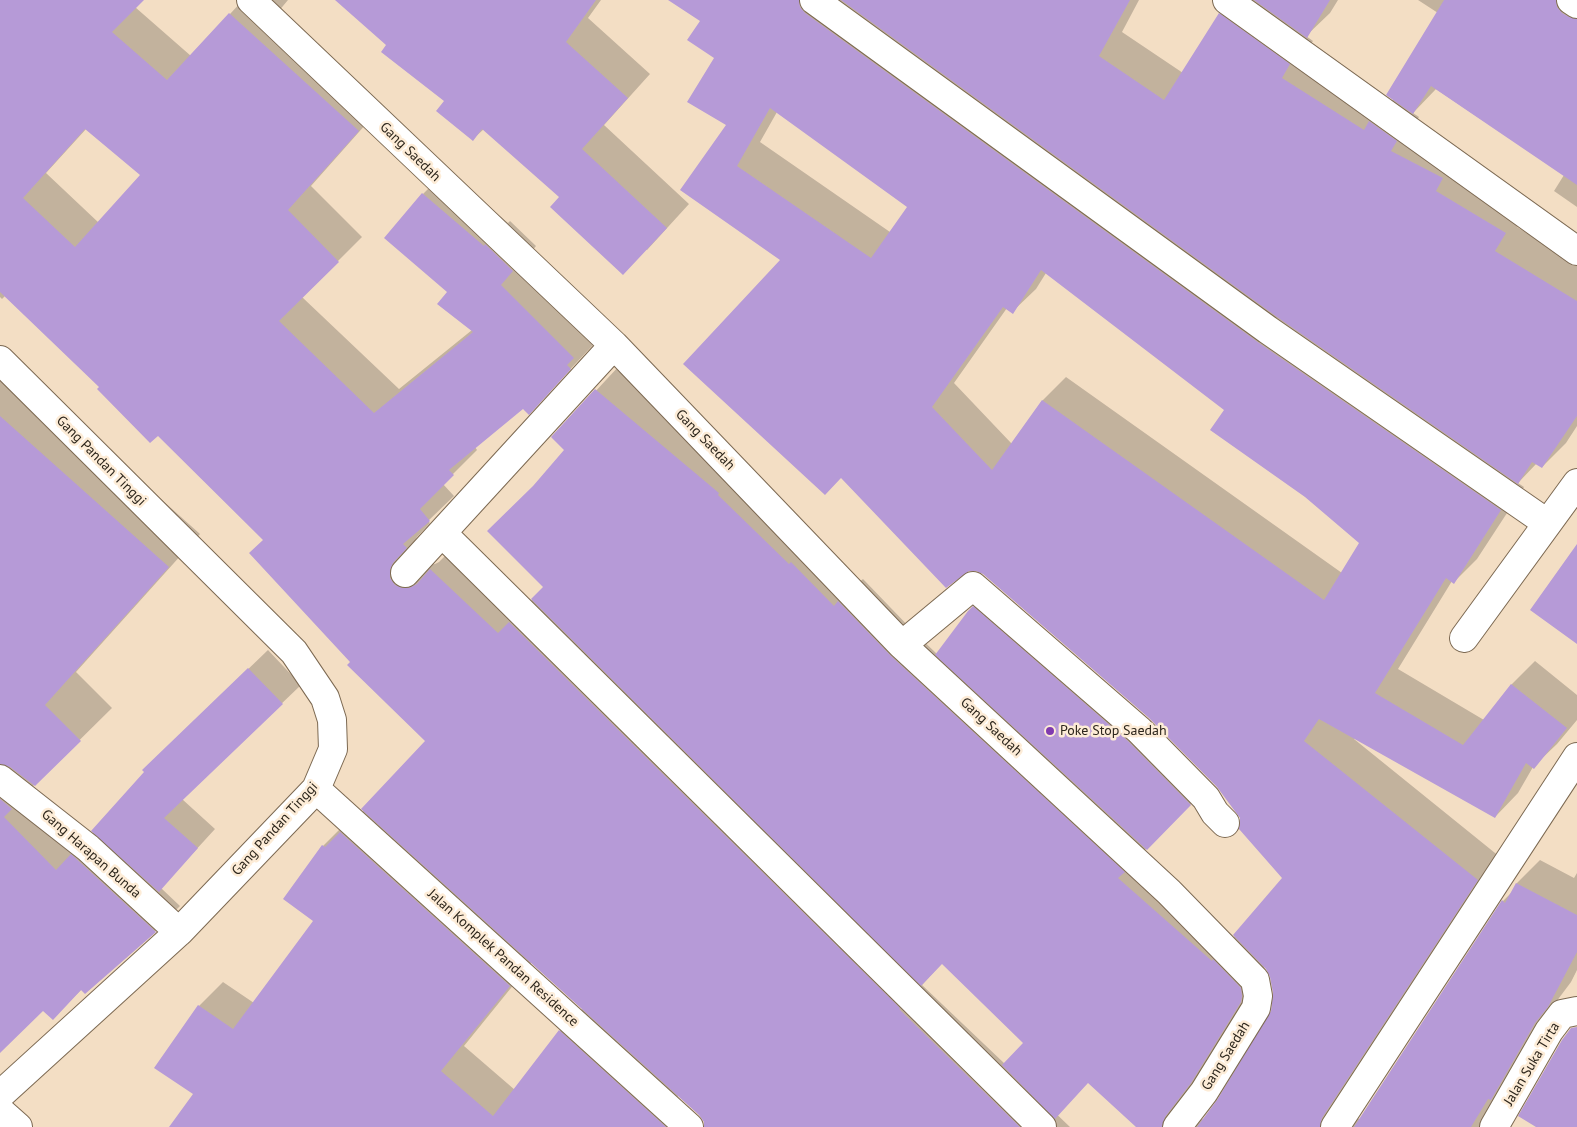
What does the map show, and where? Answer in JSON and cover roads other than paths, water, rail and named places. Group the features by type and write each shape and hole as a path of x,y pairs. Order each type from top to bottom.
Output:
{"street":[{"name":"Gang Saedah","path":"251,0 614,345 902,645 1169,892 1255,980 1258,996 1256,1008 1204,1092 1177,1127"},
{"path":"814,0 1268,330 1547,523"},
{"path":"1227,0 1577,251"},
{"path":"1571,0 1577,4"},
{"path":"405,573 614,345"},
{"name":"Gang Pandan Tinggi","path":"0,360 294,652 325,698 332,720 333,749 316,789 179,932 0,1095"},
{"path":"1464,638 1577,483"},
{"path":"442,533 1042,1127"},
{"path":"902,645 973,586 1139,730 1206,798 1215,813 1225,823"},
{"path":"1335,1127 1577,757"},
{"name":"Gang Harapan Bunda","path":"0,779 88,848 179,932"},
{"name":"Jalan Komplek Pandan Residence","path":"316,789 689,1127"},
{"name":"Jalan Suka Tirta","path":"1494,1127 1549,1031 1562,1014 1577,1011"},
{"path":"0,1111 18,1127"}],"place":[{"name":"Poke Stop Saedah","path":"1050,731"}]}
